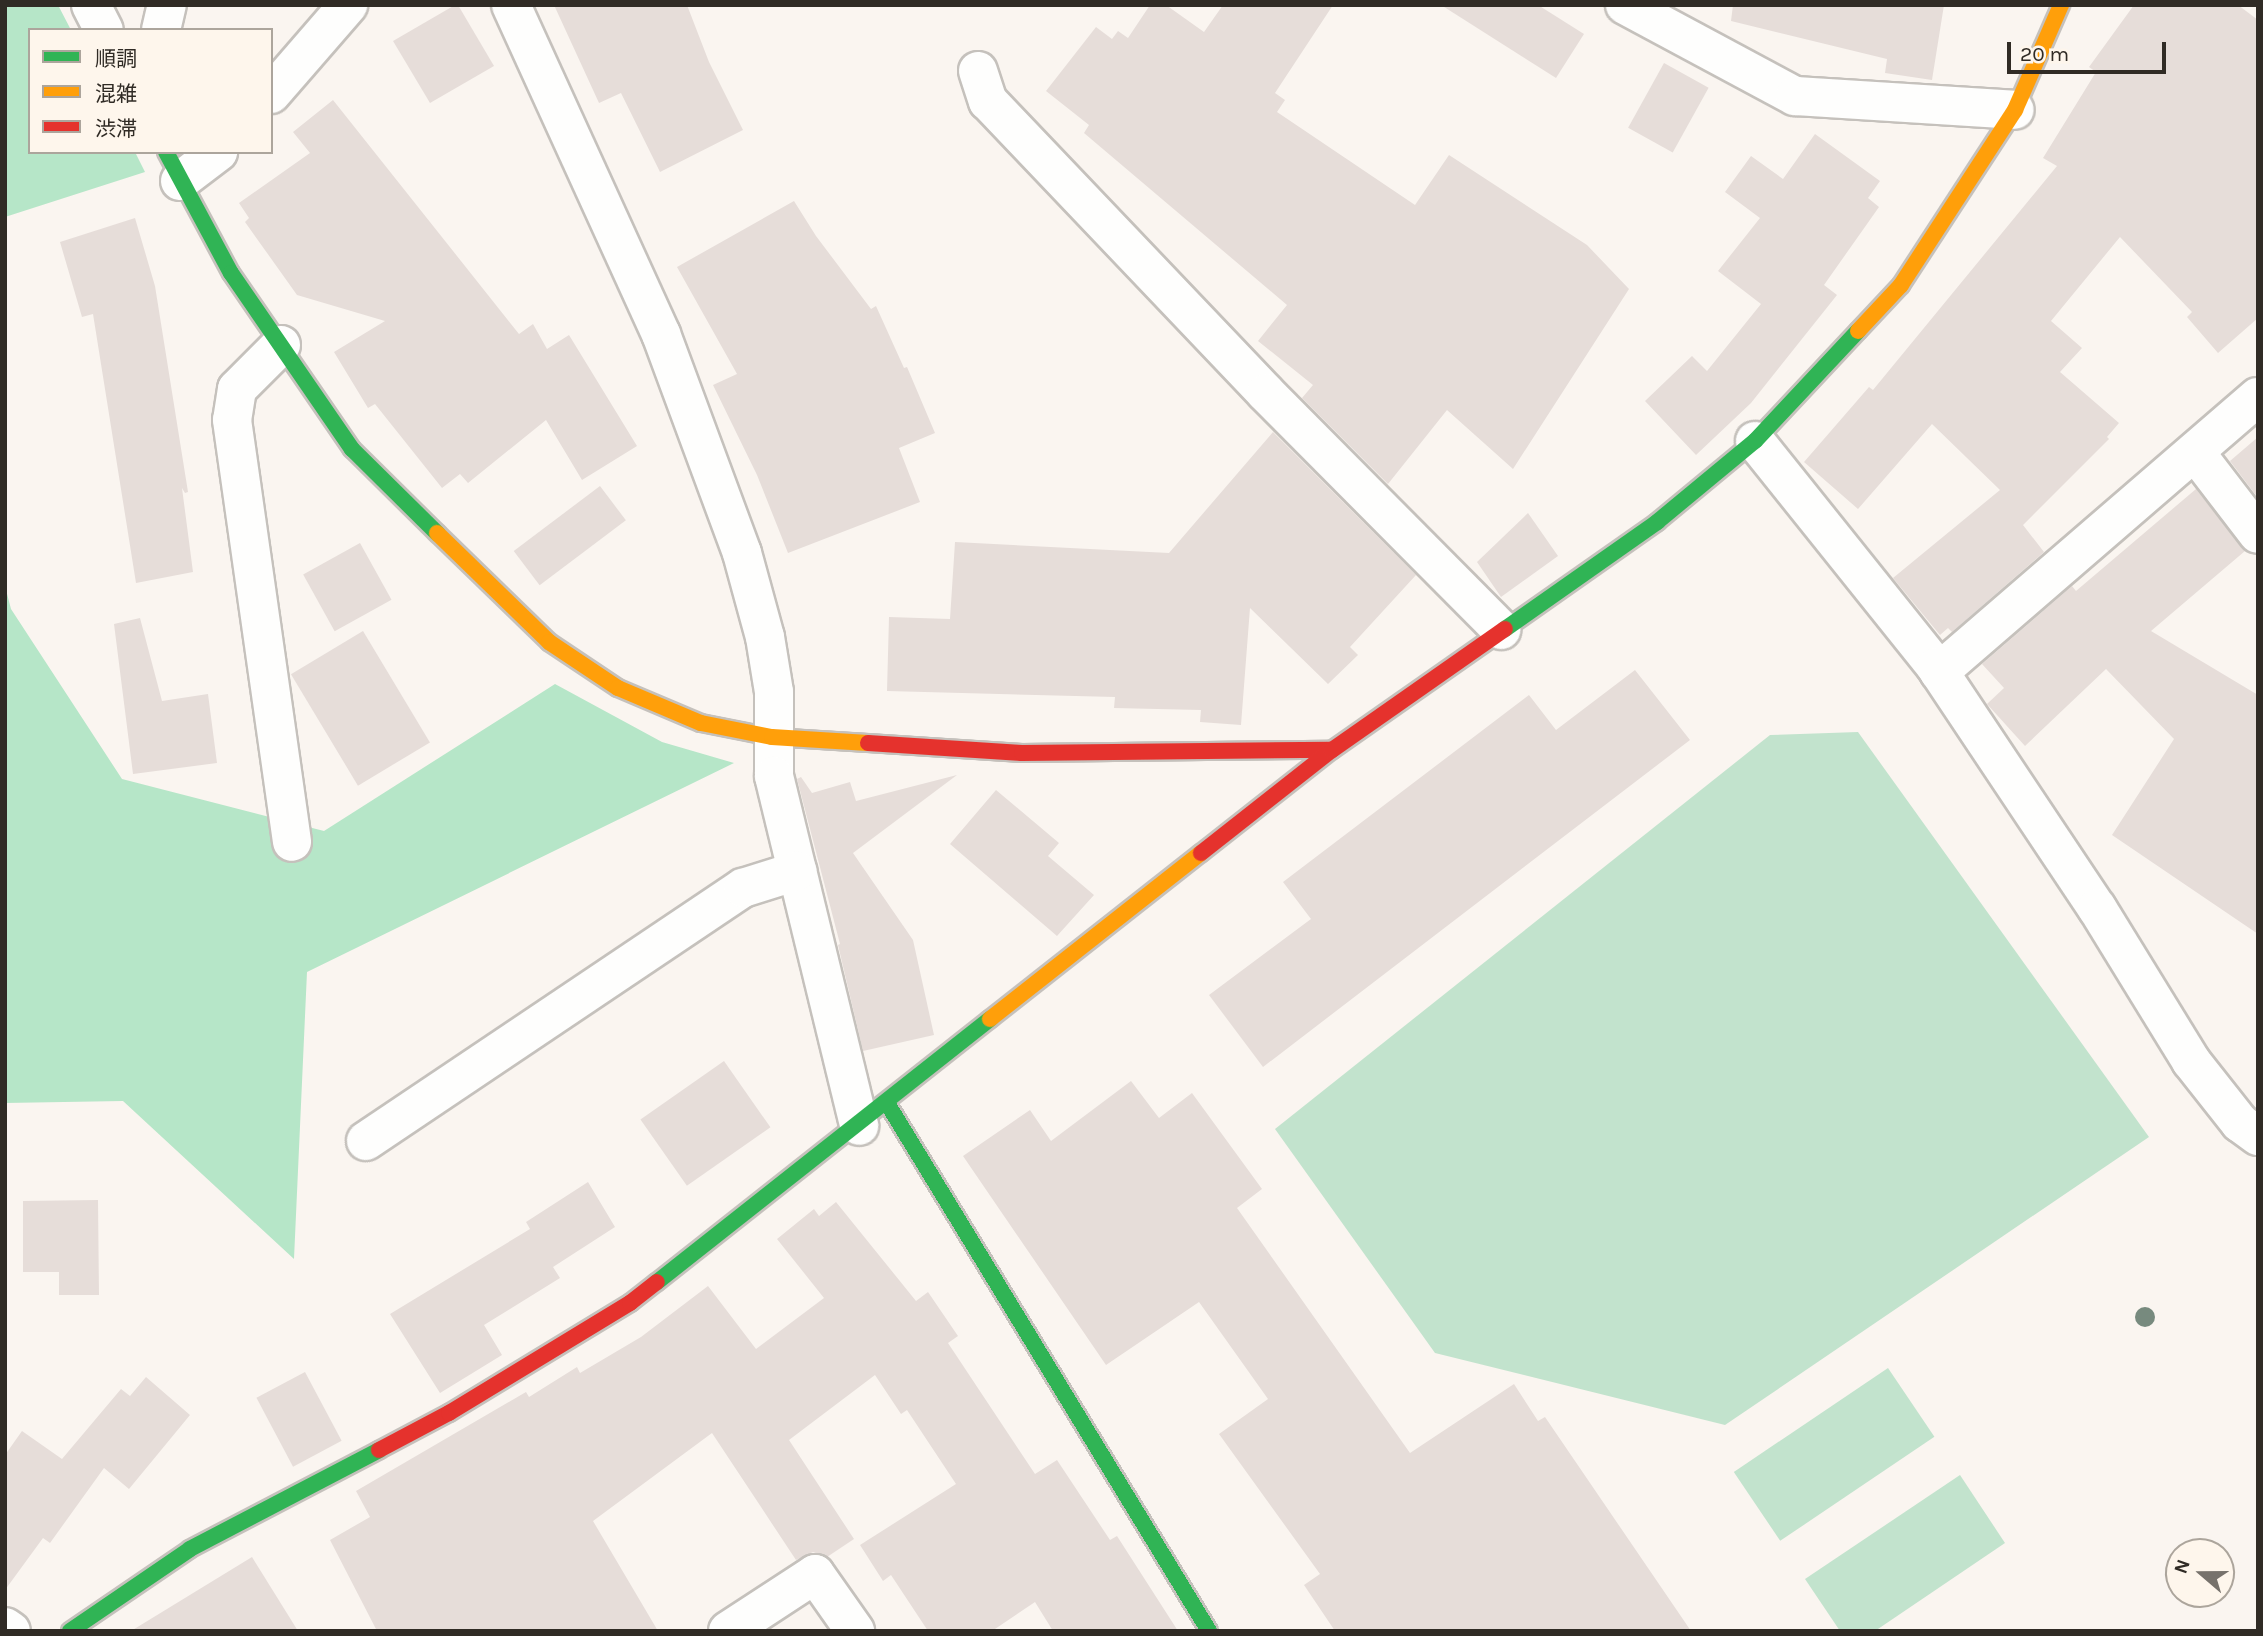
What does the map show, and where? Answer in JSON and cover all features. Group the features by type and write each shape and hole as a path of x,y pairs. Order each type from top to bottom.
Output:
{"street":[{"path":"91,5 103,28"},
{"path":"161,28 167,5"},
{"path":"273,92 348,5"},
{"path":"511,5 661,334 742,553 765,637 774,692 774,776 797,871 873,1114 1209,1631"},
{"path":"1625,5 1795,96 2015,110"},
{"path":"69,1631 190,1549 449,1413 630,1303 1332,750 1657,522 1755,440 1901,285 2015,110 2061,5"},
{"path":"978,71 988,101 1266,393 1501,630"},
{"path":"212,154 173,167 231,273 352,449 549,642 618,688 701,723 772,737 1022,753 1332,750"},
{"path":"281,345 237,389 232,420 292,842"},
{"path":"1939,672 2258,397"},
{"path":"1755,440 1939,672 2097,908 2191,1061 2240,1123 2258,1136"},
{"path":"2195,452 2258,534"},
{"path":"366,1142 743,888 797,871"},
{"path":"728,1631 815,1574 855,1631"},
{"path":"5,1627 11,1631"}],"green space":[{"path":"5,5 58,5 70,28 28,28 28,154 136,154 145,172 5,217"},
{"path":"5,586 11,609 122,779 324,831 555,684 662,742 734,763 307,972 294,1259 123,1101 5,1103"},
{"path":"1858,732 2149,1137 1725,1425 1435,1353 1275,1129 1770,735"},
{"path":"1888,1368 1934,1437 1780,1541 1734,1472"},
{"path":"1960,1475 2005,1543 1875,1631 1840,1631 1805,1579"}],"building":[{"path":"458,5 494,66 430,103 393,41"},
{"path":"554,5 687,5 709,62 743,130 660,172 621,93 599,103"},
{"path":"1150,5 1166,5 1204,32 1223,5 1333,5 1275,93 1285,100 1277,112 1415,205 1449,155 1587,245 1629,289 1513,469 1447,410 1388,484 1302,398 1313,385 1258,341 1287,305 1084,133 1089,125 1046,91 1096,27 1112,39 1118,31 1128,38"},
{"path":"1441,5 1538,5 1584,34 1556,78"},
{"path":"1733,5 1944,5 1932,80 1885,73 1887,59 1731,21"},
{"path":"2134,5 2238,5 2258,20 2258,318 2218,353 2187,317 2192,312 2120,237 2051,321 2082,348 2060,372 2119,423 2107,437 2109,439 2023,525 2044,552 1952,632 1948,628 1940,635 1893,578 2000,490 1932,424 1858,509 1804,462 1869,387 1873,390 2057,166 2043,158 2096,72 2089,67"},
{"path":"1664,63 1709,88 1673,152 1628,128"},
{"path":"333,100 519,334 533,324 547,349 569,335 637,446 582,480 546,420 468,483 460,474 442,488 375,404 368,408 334,352 385,321 297,295 245,222 249,218 239,203 310,153 293,132"},
{"path":"1815,134 1880,181 1868,198 1879,207 1824,285 1837,295 1751,403 1696,455 1645,401 1692,356 1707,371 1761,304 1718,271 1760,218 1725,192 1751,156 1783,179"},
{"path":"794,201 816,236 871,309 876,306 904,368 907,367 935,433 899,448 920,502 788,553 757,475 713,385 737,374 677,267"},
{"path":"135,218 155,286 188,492 185,493 182,488 193,572 136,583 93,314 82,317 60,242"},
{"path":"1273,432 1416,575 1350,647 1358,655 1328,684 1250,608 1241,725 1200,722 1201,710 1114,708 1115,697 887,691 889,617 950,619 955,542 1169,553"},
{"path":"2258,437 2258,498 2230,461"},
{"path":"600,486 626,520 540,585 514,551"},
{"path":"2196,489 2245,551 2151,631 2258,695 2258,934 2112,835 2174,739 2106,669 2025,746 1987,704 2004,688 1982,664 2072,586 2076,591"},
{"path":"1528,513 1558,556 1501,597 1477,562"},
{"path":"360,543 392,600 335,631 303,575"},
{"path":"140,618 162,701 208,694 217,763 133,774 114,624"},
{"path":"363,631 430,742 358,786 291,674"},
{"path":"1635,670 1690,740 1263,1067 1209,995 1311,919 1283,882 1529,695 1556,730"},
{"path":"957,775 853,853 913,940 934,1035 863,1051 838,945 840,944 797,779 801,777 812,793 850,782 856,801"},
{"path":"996,790 1059,843 1048,856 1094,895 1057,936 950,844"},
{"path":"724,1061 770,1127 687,1186 640,1120"},
{"path":"1131,1081 1159,1118 1192,1093 1262,1189 1237,1208 1410,1453 1514,1384 1538,1421 1545,1417 1691,1631 1335,1631 1304,1585 1320,1574 1219,1434 1268,1399 1199,1302 1106,1365 963,1156 1030,1110 1051,1141"},
{"path":"588,1182 615,1227 553,1267 560,1278 484,1325 502,1355 440,1393 390,1314 530,1229 526,1222"},
{"path":"98,1200 99,1295 59,1295 59,1272 23,1272 23,1201"},
{"path":"836,1202 916,1301 928,1292 958,1336 948,1343 1035,1474 1057,1460 1110,1540 1117,1536 1178,1631 1053,1631 1035,1602 992,1631 928,1631 891,1575 883,1581 860,1545 956,1484 907,1410 901,1414 875,1375 789,1440 854,1539 827,1557 813,1552 796,1560 712,1433 593,1521 658,1631 377,1631 330,1540 370,1517 356,1491 526,1392 529,1397 577,1367 580,1373 641,1337 708,1286 756,1349 824,1298 777,1239 814,1209 819,1216"},
{"path":"305,1372 342,1441 293,1467 256,1398"},
{"path":"146,1377 190,1415 129,1489 104,1468 50,1543 43,1538 5,1590 5,1455 22,1431 62,1459 121,1389 130,1396"},
{"path":"252,1557 298,1631 131,1631"}],"traffic: fast":[{"path":"167,154 231,273 352,449 437,533"},
{"path":"1505,629 1657,522 1755,441 1858,331"},
{"path":"657,1282 990,1019"},
{"path":"887,1103 1209,1631"},
{"path":"70,1631 190,1549 379,1450"}],"traffic: slow":[{"path":"1858,331 1901,285 2015,110 2061,5"},
{"path":"437,533 549,642 618,688 701,723 772,737 868,743"},
{"path":"990,1019 1201,853"}],"traffic: jam":[{"path":"1201,853 1332,750 1505,629"},
{"path":"868,743 1022,753 1332,750"},
{"path":"379,1450 449,1413 630,1303 657,1282"}]}
